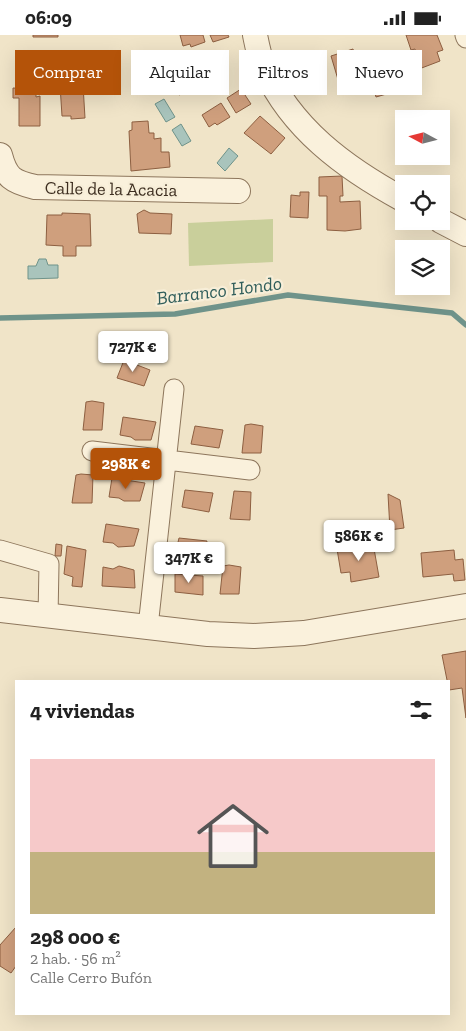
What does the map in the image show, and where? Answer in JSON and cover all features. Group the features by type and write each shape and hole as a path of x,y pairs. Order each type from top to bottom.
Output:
{"street":[{"path":"255,35 262,64 287,108 314,139 367,180 395,196"},
{"name":"Calle de la Acacia","path":"0,155 3,169 15,182 35,187 238,191"},
{"path":"450,226 466,234"},
{"path":"148,627 174,389"},
{"path":"92,451 250,470"},
{"path":"0,550 49,564 48,617"},
{"path":"0,610 208,634 254,635 304,633 466,606"}],"green space":[{"path":"273,219 273,262 189,266 188,223"}],"water":[{"path":"164,99 175,117 166,122 155,104"},
{"path":"181,124 191,141 182,146 172,130"},
{"path":"229,148 238,156 225,171 217,163"},
{"path":"39,259 46,259 48,265 58,265 58,278 28,279 28,266 36,266"}],"building":[{"path":"33,35 58,35 58,37 33,37"},
{"path":"180,35 203,35 205,42 191,47 190,44 183,46"},
{"path":"210,35 228,35 229,37 213,42"},
{"path":"406,35 437,35 443,50 437,52 440,61 422,68 422,50 411,50"},
{"path":"337,54 337,76 331,56"},
{"path":"13,88 15,88 15,95 40,96 40,126 19,126 19,98 13,98"},
{"path":"239,90 239,95 245,95 251,104 236,113 227,98"},
{"path":"61,95 84,95 85,118 71,119 71,116 62,116"},
{"path":"221,103 230,117 217,125 215,123 209,127 202,115"},
{"path":"260,116 285,138 271,154 244,133"},
{"path":"148,121 149,133 154,133 154,139 161,138 161,152 169,152 170,167 131,171 129,131 132,130 132,122"},
{"path":"342,176 343,196 340,196 340,202 360,201 361,229 345,231 327,230 327,196 319,196 319,177"},
{"path":"300,192 309,192 308,218 290,217 291,195 300,196"},
{"path":"144,210 150,213 172,214 171,234 139,233 137,214"},
{"path":"62,213 90,214 91,246 76,246 76,256 63,256 63,246 46,245 47,215 62,215"},
{"path":"124,360 150,370 144,386 117,378"},
{"path":"86,402 104,403 102,430 83,430"},
{"path":"123,417 156,422 151,440 135,440 131,437 120,435"},
{"path":"245,425 263,426 261,453 242,453"},
{"path":"195,426 223,430 219,448 191,444"},
{"path":"76,475 93,475 92,503 72,503"},
{"path":"112,478 145,483 140,501 124,501 119,498 109,497"},
{"path":"185,490 213,493 209,512 182,507"},
{"path":"234,491 251,492 250,520 230,519"},
{"path":"388,494 400,500 404,528 390,530"},
{"path":"106,524 139,529 134,546 118,547 113,543 103,542"},
{"path":"179,538 207,541 203,560 175,555"},
{"path":"373,543 379,577 351,582 350,572 341,573 337,549"},
{"path":"56,544 62,545 61,556 55,556"},
{"path":"67,546 86,550 82,587 72,586 73,577 64,574"},
{"path":"454,550 455,560 463,559 465,580 454,581 453,574 423,577 421,553"},
{"path":"119,566 134,570 135,588 102,586 103,567 113,569"},
{"path":"223,566 241,567 239,594 220,594"},
{"path":"175,574 203,576 203,595 175,592"},
{"path":"466,651 466,718 462,688 450,690 450,680 447,680 442,655"},
{"path":"15,928 15,967 11,973 0,966 0,945"}],"waterway":[{"name":"Barranco Hondo","path":"0,318 175,314 288,295 452,313 466,325"}]}
